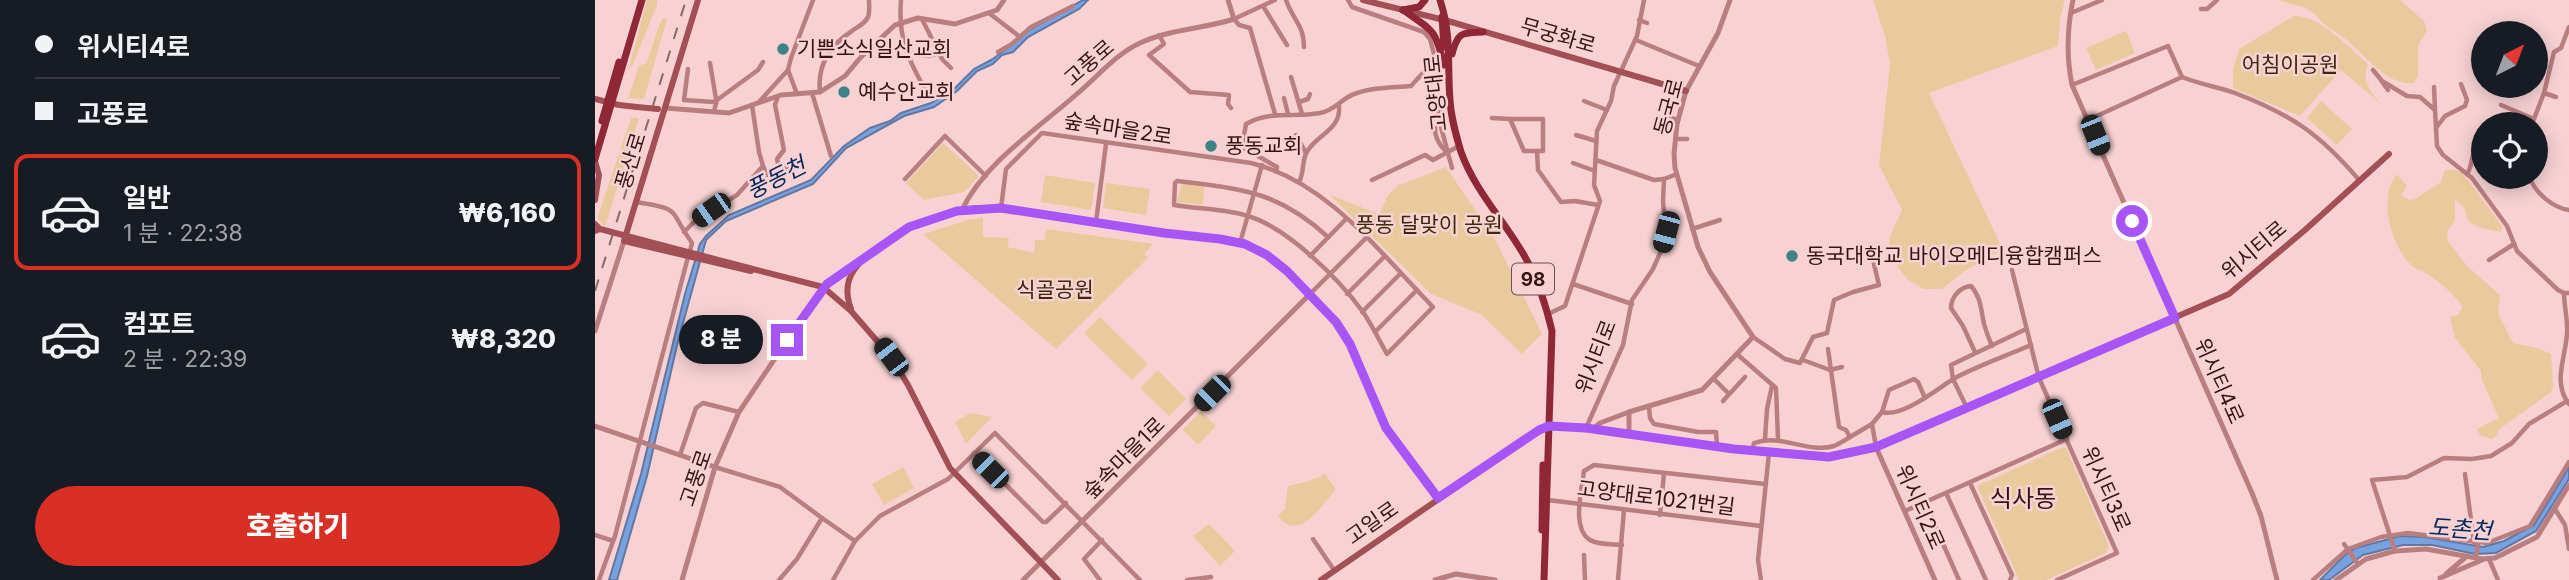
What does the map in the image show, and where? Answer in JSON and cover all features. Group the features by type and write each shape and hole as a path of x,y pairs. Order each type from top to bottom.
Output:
{"main road":[{"path":"595,200 599,175 595,160 640,0"},
{"name":"풍산로","path":"626,237 662,108 698,0"},
{"name":"무궁화로","path":"1363,0 1686,91"},
{"path":"1403,10 1419,7 1425,0"},
{"name":"고양대로","path":"1438,0 1445,21 1448,101 1466,172 1527,269 1539,298 1548,346 1542,580"},
{"path":"1403,10 1434,33 1446,65"},
{"path":"1446,65 1459,36 1483,32"},
{"path":"595,99 637,107 662,108"},
{"path":"595,146 610,102"},
{"name":"고양대로","path":"1458,146 1478,188 1530,265 1548,314 1553,344 1547,427 1548,500 1542,580"},
{"name":"위시티로","path":"1547,427 1590,429 1717,447 1829,457 1876,447 2229,294 2389,154"},
{"path":"823,287 909,227 962,210 1001,208 1240,243 1267,255 1336,322 1350,344 1386,428 1438,498"},
{"path":"597,228 823,287 851,311 891,357 955,473 1058,580"},
{"path":"626,237 753,269"},
{"path":"851,311 846,297 847,284 853,270 871,252"},
{"name":"고일로","path":"1321,580 1438,498 1547,427"}],"street":[{"path":"755,104 788,70 813,0"},
{"path":"820,92 819,71 823,61 844,37 866,20 869,0"},
{"path":"901,0 899,23 909,63 925,89"},
{"path":"662,108 732,112 778,96 820,92 845,76 863,54 899,23 922,19 955,24 997,10 1005,0"},
{"path":"1228,0 1234,19 1240,25 1250,28 1275,114"},
{"name":"고풍로","path":"962,210 971,193 986,176 1037,126 1079,93 1121,54 1159,35 1234,19 1275,0"},
{"path":"1286,0 1291,14 1304,33 1304,47"},
{"path":"1348,0 1352,7 1424,32 1430,39 1434,54 1446,65"},
{"name":"무궁화로","path":"1620,72 1641,31 1639,20 1646,9 1644,0"},
{"name":"동국로","path":"1730,0 1724,21 1686,91 1675,139 1677,174 1697,247 1710,272 1753,337 1785,359 1796,363 1803,360 1830,370"},
{"name":"위시티4로","path":"2073,0 2067,54 2072,85 2261,516 2277,580"},
{"path":"2070,13 2102,0"},
{"path":"2201,9 2207,9 2217,0"},
{"path":"998,52 1031,27 1073,6"},
{"path":"1263,6 1287,45"},
{"path":"989,13 1020,37"},
{"path":"922,19 939,53 951,68"},
{"path":"1639,20 1647,23"},
{"path":"2548,77 2554,52 2561,48 2569,27"},
{"path":"1159,35 1164,44 1149,55 1190,92 1229,95 1231,108"},
{"path":"1636,40 1699,66"},
{"path":"2072,85 2168,46 2182,77"},
{"path":"907,53 929,56 939,53"},
{"path":"688,69 684,100 715,101 758,70 763,62"},
{"path":"710,63 714,111"},
{"name":"숲속마을2로","path":"1276,171 1277,167 1241,148 1245,124 1258,117 1275,114 1321,113 1339,106 1348,97 1377,89 1411,86 1427,69 1434,65 1446,65"},
{"path":"788,70 797,94"},
{"path":"2373,70 2388,90"},
{"path":"1548,314 1565,306 1600,201 1594,185 1596,141 1620,72"},
{"path":"1291,77 1302,114"},
{"path":"2088,120 2182,77 2233,92 2299,122 2335,152 2359,180"},
{"path":"2382,81 2407,96 2420,97 2435,110"},
{"path":"2435,128 2445,116 2465,106 2467,100 2461,84"},
{"path":"2394,550 2372,480 2407,477 2444,458 2491,456 2512,443 2529,424 2568,402 2560,377 2567,335 2566,293 2517,251 2507,226 2467,174 2443,155 2437,146 2434,87"},
{"path":"812,93 831,156"},
{"path":"1299,102 1308,99 1310,94"},
{"path":"2548,94 2556,97"},
{"path":"778,96 775,104 783,150 777,159 779,168 800,164"},
{"path":"1284,98 1288,114"},
{"path":"1447,152 1435,138 1434,125 1441,106 1448,101"},
{"path":"1584,102 1607,110"},
{"path":"755,104 763,166 767,175"},
{"path":"2501,105 2514,112"},
{"path":"1299,182 1306,153 1333,127 1340,113 1339,106"},
{"path":"1438,115 1452,168"},
{"path":"1664,116 1678,120"},
{"path":"1492,118 1543,119 1543,150 1524,151 1510,119"},
{"name":"숲속마을2로","path":"1001,208 1006,169 1042,134 1262,165 1299,182 1323,197 1433,307 1387,354 1362,312 1347,294 1281,231 1248,216 1174,205 1175,183 1177,181 1255,192 1294,210 1328,237"},
{"path":"1296,135 1306,153"},
{"path":"1576,135 1596,141"},
{"path":"905,179 945,136 986,176"},
{"path":"1675,139 1687,139"},
{"path":"1095,223 1106,144"},
{"path":"1372,180 1425,155 1433,160 1458,146"},
{"path":"1537,151 1538,170 1561,202 1575,201 1598,205"},
{"path":"1596,160 1654,180 1677,174"},
{"path":"1573,163 1595,171"},
{"path":"1240,243 1262,165"},
{"path":"684,232 711,210 737,195 763,166"},
{"path":"2467,174 2471,169"},
{"name":"위시티로","path":"1590,429 1623,345 1632,300 1653,269 1666,232 1664,179"},
{"path":"2537,189 2560,209 2569,210"},
{"path":"599,580 641,442 691,254 692,243 672,211 660,205 636,202"},
{"path":"1310,256 1346,219"},
{"path":"1692,229 1720,220"},
{"name":"풍산로","path":"595,331 626,237"},
{"name":"숲속마을1로","path":"1023,580 1366,238"},
{"path":"2489,260 2514,244"},
{"path":"1347,294 1384,257"},
{"path":"1803,360 1813,337 1827,333 1834,300 1879,285 1873,260"},
{"name":"위시티3로","path":"2012,270 2039,378 2117,553 2057,580"},
{"path":"1362,312 1400,274"},
{"path":"1573,284 1632,304"},
{"path":"1975,352 1951,308 1957,292 1967,286 1975,289 1984,312 1984,323 1991,346"},
{"name":"고풍로","path":"682,580 715,467 740,411 823,287"},
{"path":"1375,332 1417,290"},
{"path":"1968,409 1954,379 1951,365 2026,329"},
{"path":"1590,429 1629,412 1697,393 1738,355 1753,337"},
{"path":"1882,412 1892,413 1925,398 1954,379 2031,345"},
{"path":"1828,349 1839,427 1846,430 1850,437"},
{"path":"1738,355 1776,388 1778,439"},
{"path":"1830,370 1842,367"},
{"path":"1723,401 1745,377"},
{"path":"1714,379 1729,394"},
{"path":"1752,451 1754,443 1765,439 1822,447 1834,446 1872,424 1882,412 1889,390 1914,379 1925,398"},
{"path":"1765,439 1772,386"},
{"path":"680,455 697,408 703,404 740,411"},
{"path":"1649,407 1650,418 1654,424 1698,432 1716,432 1717,447"},
{"path":"1629,412 1629,435"},
{"path":"1872,424 1876,447"},
{"path":"595,426 780,487 855,541"},
{"path":"833,580 855,541 880,516 936,488 995,433 1140,580"},
{"path":"1905,511 2067,439"},
{"name":"위시티2로","path":"1876,447 1935,580"},
{"path":"974,453 1043,522 1066,503"},
{"path":"1761,580 1758,560 1769,453"},
{"path":"2313,580 2347,548 2363,542 2407,533 2477,544 2495,541 2530,526 2569,463"},
{"path":"1622,545 1592,541 1584,535 1579,523 1584,471 1594,465 1765,484"},
{"path":"1660,515 1664,473"},
{"path":"2465,474 2468,495 2466,499 2477,544 2476,557"},
{"path":"1970,483 2012,575 2010,580"},
{"path":"2439,579 2537,537 2569,485"},
{"path":"1946,493 1986,580"},
{"path":"2561,499 2569,498"},
{"name":"고양대로1021번길","path":"1548,500 1761,526"},
{"path":"1925,503 1959,580"},
{"path":"2555,509 2564,525 2569,549"},
{"path":"1618,580 1624,510"},
{"path":"779,580 797,559 822,518"},
{"path":"595,534 613,541"},
{"path":"1313,539 1335,571"},
{"path":"1100,580 1084,559 1102,540"},
{"path":"2347,548 2357,563"},
{"path":"2336,580 2357,563 2394,550 2427,549 2487,559"},
{"path":"1584,555 1585,580"},
{"path":"2439,579 2467,556"},
{"path":"2487,559 2498,580"},
{"path":"1435,580 1456,574 1495,580"},
{"path":"1187,580 1212,577"}],"green space":[{"path":"647,0 657,0 657,5 628,71"},
{"path":"1873,0 2065,0 2058,46 1929,93 2003,250 1966,270 1942,289 1924,289 1908,280 1888,254 1890,236 1902,210 1879,165 1890,64 1885,36"},
{"path":"2279,0 2400,0 2424,21 2427,30 2418,46 2418,76 2414,83 2404,83 2385,74 2311,12"},
{"name":"어침이공원","path":"2294,16 2304,17 2324,27 2368,64 2366,81 2382,105 2341,70 2300,116 2233,88 2233,70 2239,49"},
{"path":"663,18 667,19 644,99 628,98 639,66 646,63"},
{"path":"2126,31 2135,53 2096,70 2086,48"},
{"path":"2321,101 2352,129 2337,145 2307,118"},
{"path":"631,118 639,118 605,227 598,219 599,213"},
{"path":"943,143 979,176 964,192 924,200 906,183"},
{"name":"풍동 달맞이 공원","path":"1446,167 1495,239 1542,334 1522,354 1482,315 1431,294 1330,195 1379,214 1388,195 1397,186"},
{"path":"2452,169 2462,173 2471,189 2474,189 2503,227 2500,232 2472,224 2465,209 2455,199 2455,220 2448,230 2447,240 2467,266 2500,295 2498,313 2513,343 2551,354 2551,392 2498,430 2498,435 2491,439 2480,435 2477,429 2499,418 2481,378 2481,371 2455,338 2450,317 2458,315 2462,307 2444,287 2413,267 2398,247 2389,222 2388,196 2397,174 2407,186 2401,195 2409,200 2441,182 2445,170"},
{"path":"1045,175 1095,183 1091,210 1041,202"},
{"path":"1106,183 1150,189 1146,215 1103,208"},
{"path":"1182,183 1204,186 1203,205 1177,202"},
{"name":"식골공원","path":"983,218 983,237 1009,238 1008,247 1034,253 1035,240 1045,240 1046,229 1153,244 1144,254 1148,258 1056,349 923,234"},
{"path":"1100,317 1148,364 1132,380 1084,333"},
{"path":"1158,370 1186,399 1169,416 1140,388"},
{"path":"1201,411 1216,426 1198,445 1183,430"},
{"path":"970,413 992,417 966,444 955,422"},
{"path":"2066,448 2109,546 2106,553 2046,580 2019,580 1977,486"},
{"path":"903,467 914,488 884,505 872,484"},
{"path":"1325,474 1336,489 1309,519 1294,526 1286,524 1278,516 1285,509 1288,486"},
{"path":"1209,524 1235,551 1220,566 1193,536"}],"water":[{"path":"1083,0 1088,0 1079,9 1028,37 1013,52 1002,55 993,64 977,71 957,91 934,107 904,116 846,148 813,184 726,221 706,240 678,341 647,476 617,580 609,580 641,474 685,294 700,244 706,236 729,215 811,180 844,146 870,128 890,121 901,113 931,103 1028,31"},
{"path":"2569,467 2569,479 2536,531 2496,553 2475,554 2432,545 2403,545 2363,555 2329,580 2320,580 2356,548 2400,536 2425,537 2483,547 2504,541 2534,525"}],"railway":[{"path":"595,291 686,0"}],"place":[{"name":"기쁜소식일산교회","path":"783,49"},
{"name":"예수안교회","path":"844,92"},
{"name":"풍동교회","path":"1211,146"},
{"name":"동국대학교 바이오메디융합캠퍼스","path":"1792,256"}],"district":[{"name":"식사동","path":"2023,499"}],"route":[{"path":"787,340 823,287 909,227 957,211 976,208 1019,210 1091,223 1245,244 1267,255 1287,271 1336,322 1350,344 1386,428 1438,498 1549,426 1586,428 1769,453 1829,457 1876,447 2175,318 2132,221"}],"water label":[{"name":"풍동천","path":"776,178"},
{"name":"도촌천","path":"2460,529"}]}
